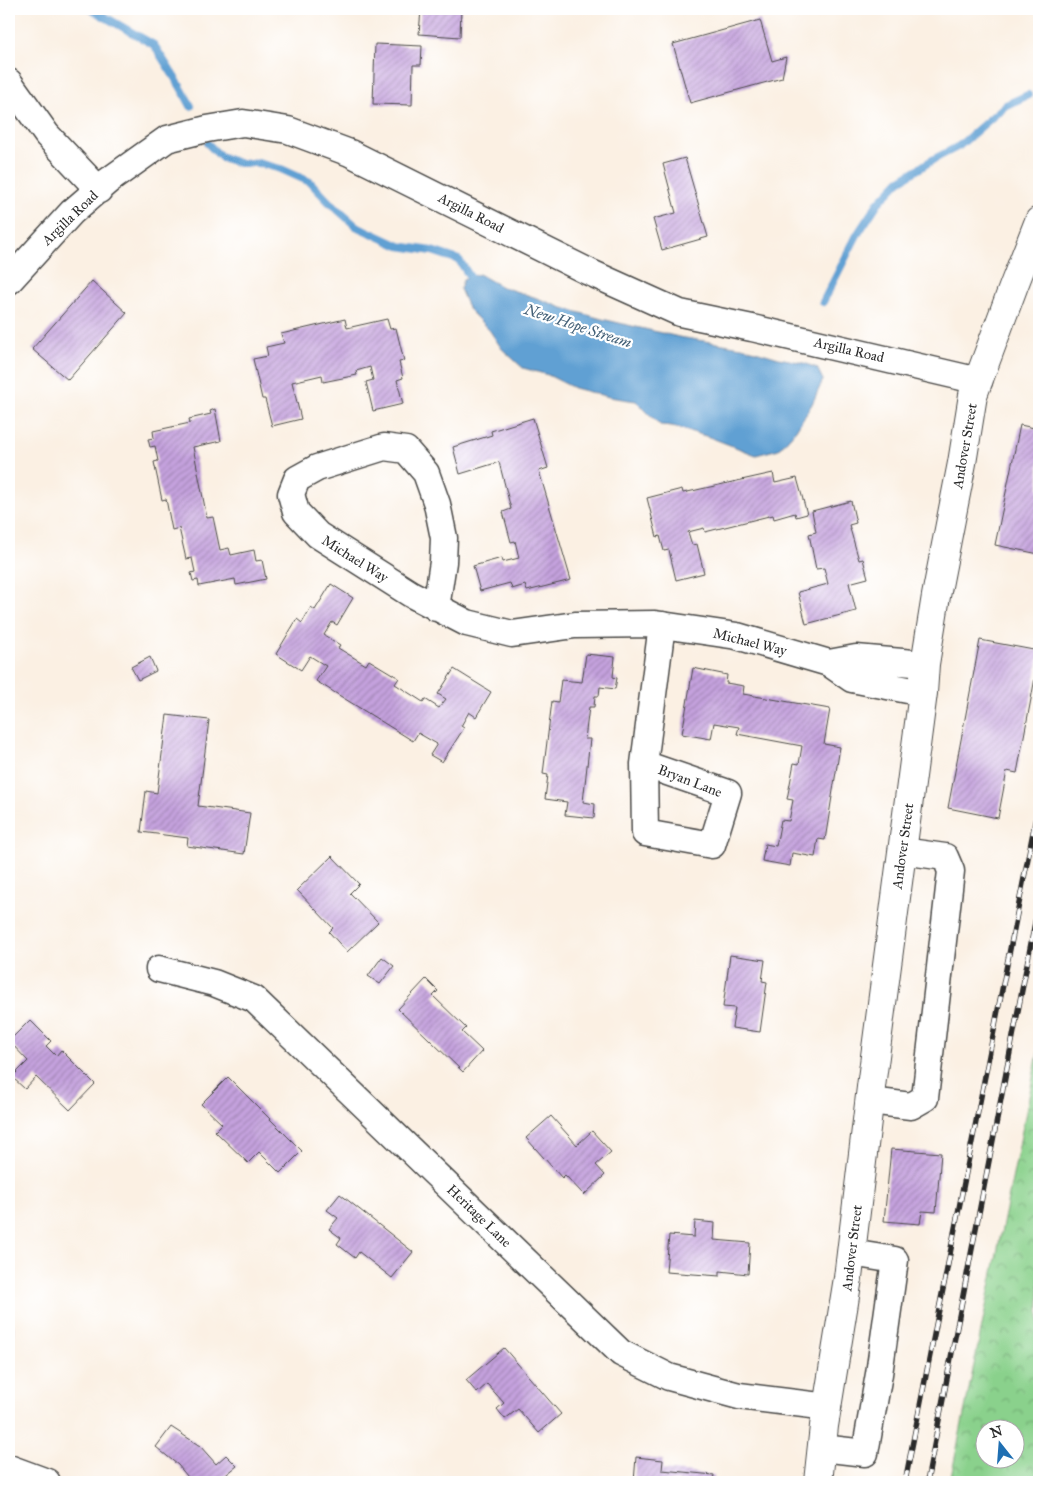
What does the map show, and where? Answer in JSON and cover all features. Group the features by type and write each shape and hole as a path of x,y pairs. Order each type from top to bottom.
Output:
{"main road":[{"name":"Andover Street","path":"818,1482 852,1253 923,693 925,664 936,596 973,395 1039,222"}],"street":[{"path":"9,82 47,135 98,190"},
{"name":"Argilla Road","path":"9,281 72,212 98,190 168,139 207,129 243,123 288,130 350,153 589,272 680,313 979,381"},
{"name":"Michael Way","path":"436,608 443,562 444,538 437,504 426,473 406,450 384,447 317,468 297,479 290,494 296,512 318,535 411,594 436,608 467,623 512,634 575,625 655,624 737,636 829,663 852,679 923,693"},
{"name":"Bryan Lane","path":"644,764 662,625"},
{"name":"Michael Way","path":"829,663 856,658 925,664"},
{"path":"870,1101 911,1106 925,1098 952,871 945,857 902,851"},
{"name":"Heritage Lane","path":"159,969 214,983 254,999 621,1353 669,1376 739,1396 828,1407"},
{"path":"822,1448 865,1454 879,1374 895,1260 852,1253"},
{"path":"9,1468 47,1482"}],"green space":[{"path":"1039,1048 1039,1482 950,1482"}],"water":[{"path":"479,274 502,287 602,319 679,337 742,347 804,363 817,368 823,380 812,404 796,430 779,449 756,455 709,437 672,426 660,425 636,401 609,397 574,388 548,375 523,368 502,349 490,331 469,310 460,289 463,280"}],"building":[{"path":"421,9 461,9 460,37 419,34"},
{"path":"760,20 772,61 786,57 782,78 690,103 673,44"},
{"path":"375,44 422,46 421,65 413,65 412,105 373,104"},
{"path":"685,158 708,237 662,250 653,219 676,213 663,164"},
{"path":"92,281 127,313 68,380 32,349"},
{"path":"345,319 347,328 387,319 390,329 396,328 404,361 399,362 403,378 397,380 403,404 373,411 366,382 373,380 370,367 356,371 357,375 323,382 322,375 292,382 301,419 272,426 265,399 262,399 253,359 268,356 266,347 284,343 281,334"},
{"path":"215,409 221,441 193,447 207,518 213,517 220,550 229,548 231,555 254,550 256,561 262,560 266,579 236,585 235,579 199,586 198,580 193,581 191,573 195,572 192,558 186,559 179,528 172,530 166,499 162,500 154,462 158,461 155,446 150,447 148,439 154,438 153,431 190,423 189,419 211,414 210,411"},
{"path":"533,418 548,468 539,471 571,580 527,591 525,585 512,589 510,583 480,591 473,566 502,558 503,562 519,558 515,541 511,542 503,512 511,509 499,462 460,474 453,447 492,435 491,431"},
{"path":"1020,425 1039,429 1039,554 995,545"},
{"path":"773,473 775,483 797,478 807,514 796,517 795,513 774,519 773,515 705,532 704,528 688,532 692,545 697,544 704,573 676,580 669,550 664,551 660,536 657,537 647,498 682,489 683,493"},
{"path":"851,501 856,523 849,525 859,560 863,559 868,578 849,583 856,611 806,624 798,592 828,584 824,568 816,569 809,534 816,532 812,511"},
{"path":"331,584 353,598 337,625 332,622 324,635 340,645 338,648 366,665 369,660 399,678 395,684 423,702 425,699 439,708 446,699 438,694 454,669 491,692 476,717 469,712 461,726 464,728 442,762 430,755 437,744 418,733 413,741 316,681 326,666 310,656 301,670 276,654 297,619 302,623 311,607 315,610"},
{"path":"980,640 1039,651 1017,773 1007,771 998,818 948,808"},
{"path":"586,654 615,657 613,677 617,678 615,689 600,687 599,696 595,696 594,707 589,707 585,739 590,739 583,802 595,804 594,818 565,815 567,802 545,799 548,775 543,774 552,701 558,702 561,680 582,682"},
{"path":"150,657 156,671 138,680 131,667"},
{"path":"693,668 727,675 726,683 744,686 743,694 830,709 824,744 840,747 825,840 818,839 815,857 792,853 790,866 762,861 765,844 776,846 781,820 789,821 793,800 787,799 794,763 799,764 802,746 737,734 739,727 714,723 711,739 682,734"},
{"path":"167,715 209,720 198,806 250,813 244,854 187,846 188,838 141,832 146,791 157,793"},
{"path":"332,856 359,884 350,893 378,922 347,952 329,932 333,928 297,890"},
{"path":"730,955 765,960 762,981 767,982 760,1032 732,1028 735,1008 723,1007"},
{"path":"382,957 394,966 380,984 368,976"},
{"path":"426,979 438,991 433,996 466,1028 462,1032 482,1051 463,1072 398,1009"},
{"path":"30,1020 51,1041 46,1046 56,1056 61,1050 95,1084 70,1110 36,1077 25,1089 12,1077 28,1061 9,1041"},
{"path":"228,1077 302,1151 280,1173 259,1152 248,1163 215,1131 222,1124 201,1104"},
{"path":"551,1116 577,1145 592,1131 611,1152 596,1165 605,1175 584,1195 565,1175 562,1178 526,1138"},
{"path":"891,1149 941,1153 936,1212 922,1211 920,1224 884,1221"},
{"path":"340,1194 413,1252 392,1278 359,1252 355,1258 337,1244 341,1238 329,1229 338,1218 327,1210"},
{"path":"695,1221 715,1223 714,1240 750,1243 748,1274 720,1271 720,1276 666,1272 669,1235 694,1237"},
{"path":"9,1325 14,1325 14,1367 9,1367"},
{"path":"504,1348 561,1414 539,1433 518,1409 505,1419 497,1409 504,1403 487,1384 477,1393 466,1380"},
{"path":"171,1427 200,1446 216,1464 226,1455 237,1466 217,1482 192,1482 178,1465 156,1447"},
{"path":"636,1457 663,1460 662,1470 714,1475 713,1482 634,1482"}],"waterway":[{"name":"New Hope Stream","path":"91,9 154,45 191,106"},
{"name":"New Hope Stream","path":"823,302 857,235 878,203 899,181 959,146 1006,105 1028,95"},
{"name":"New Hope Stream","path":"208,144 221,157 239,163 258,163 281,169 310,182 356,226 399,246 432,251 459,260 470,277 478,284"}],"railway":[{"path":"905,1482 1039,802"},
{"path":"927,1482 1039,902"}]}
